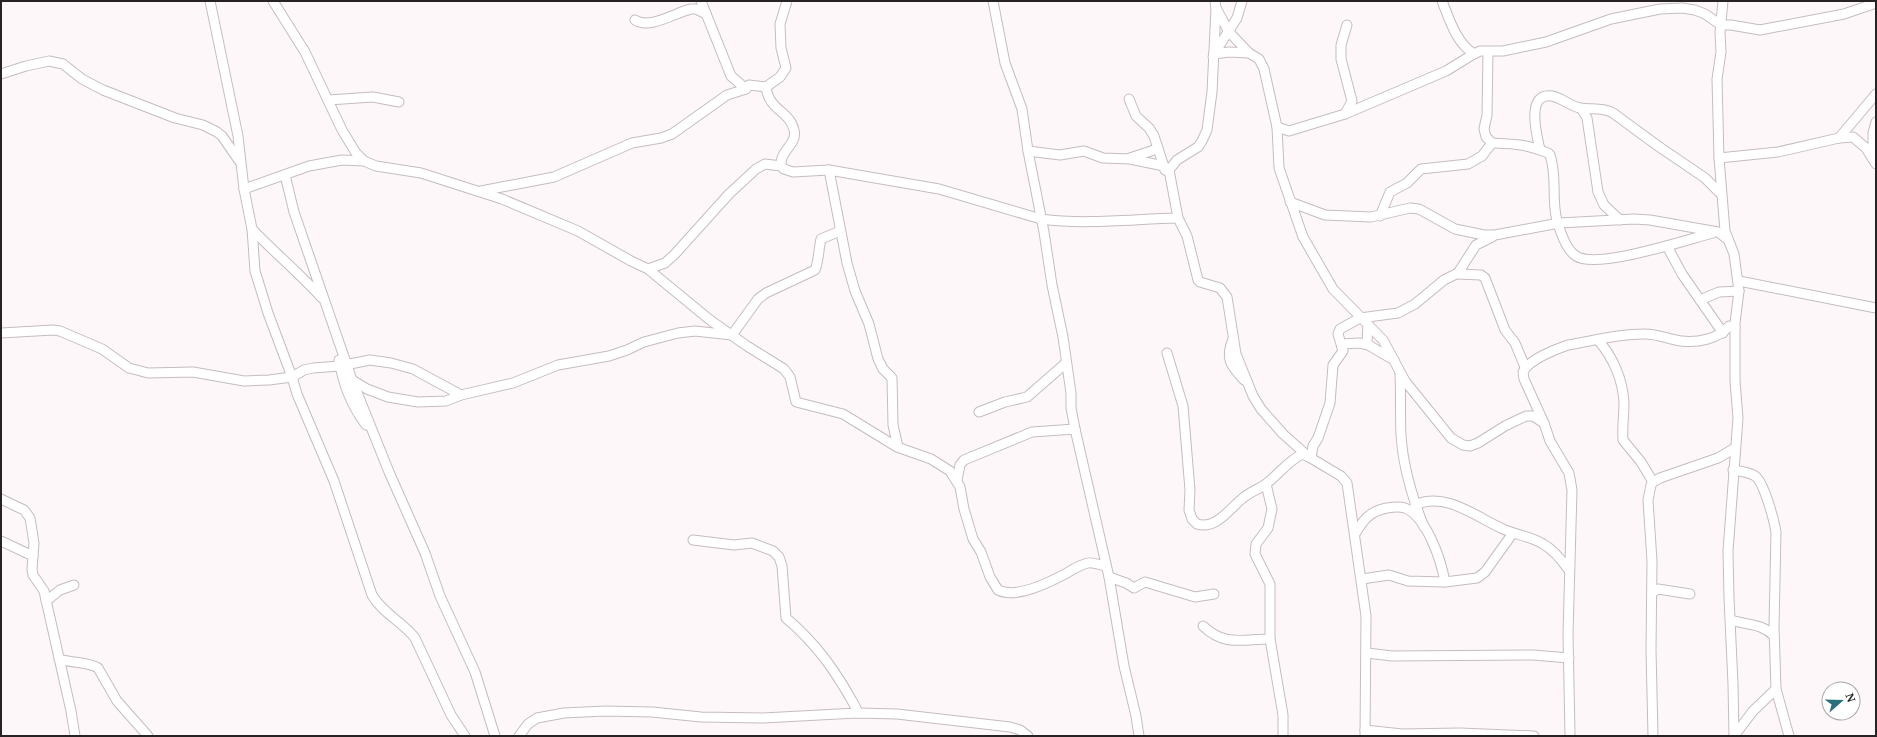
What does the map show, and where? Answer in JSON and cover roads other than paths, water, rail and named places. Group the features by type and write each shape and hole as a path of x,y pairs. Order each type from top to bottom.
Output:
{"street":[{"path":"210,1 238,136 244,189 252,229 255,271 268,313 297,394 334,481 372,595 376,603 410,631 415,638 451,715 465,736"},
{"path":"273,1 305,52 342,130 356,153 364,160 376,166 421,173 480,191 560,223 648,269 695,309 784,370 790,377 796,402 847,415 898,447 938,462 950,471 957,480 973,539 982,552 990,577 998,590 1010,593 1020,592 1051,580 1078,566 1089,563 1106,566"},
{"path":"701,1 731,76 746,89"},
{"path":"480,191 554,177 632,143 661,138 672,134 727,95 746,89 749,85 766,87 780,77 786,68 781,48 780,24 787,1"},
{"path":"993,1 1005,63 1022,109 1028,151 1044,232 1072,393 1071,408 1109,577 1124,666 1136,716 1139,736"},
{"path":"1214,55 1237,18 1242,1"},
{"path":"1442,1 1460,41 1474,54"},
{"path":"1723,1 1717,79 1721,194 1725,231 1734,254 1740,291 1735,328 1735,381 1738,418 1728,551 1734,736"},
{"path":"1277,142 1289,131 1345,114 1446,71 1474,54 1510,50 1546,42 1611,19 1666,8 1695,10 1705,14 1721,25 1731,25 1751,30 1776,29 1844,14 1876,3"},
{"path":"1215,5 1229,32 1249,53 1259,60 1264,69 1277,127 1280,168 1303,238 1333,289 1383,340 1405,381 1451,438 1463,445 1470,446 1478,443 1504,426 1526,416 1533,416 1544,423"},
{"path":"1215,5 1214,55 1209,120 1205,136 1198,147 1184,154 1174,163 1169,170 1170,180 1178,218 1187,236 1198,280 1220,288 1227,297 1233,339 1239,362 1253,396 1283,434 1310,457 1341,476 1347,483 1362,579 1366,616 1367,653 1365,733 1534,736"},
{"path":"635,20 644,23 691,9 696,9 706,14"},
{"path":"1345,114 1352,101 1341,59 1341,44 1347,25"},
{"path":"1214,55 1229,52 1249,53"},
{"path":"1488,52 1487,115 1484,129 1486,137 1492,143 1526,145 1548,153 1552,160 1555,181 1554,198 1559,223 1570,251 1579,258 1595,259 1625,256 1718,232"},
{"path":"1,74 49,61 63,64 82,79 102,90 175,118 203,125 217,132 222,136 242,165"},
{"path":"727,95 731,76"},
{"path":"766,87 772,104 790,120 794,129 795,136 782,157 781,166"},
{"path":"1839,138 1876,94"},
{"path":"1540,150 1535,113 1538,101 1541,98 1552,96 1581,108 1605,109 1613,113 1658,146 1706,178 1721,194"},
{"path":"328,100 373,97 399,102"},
{"path":"1129,99 1136,116 1151,130 1170,180"},
{"path":"1581,108 1587,118 1601,200 1620,220"},
{"path":"1874,160 1872,133 1876,122"},
{"path":"1277,127 1289,131"},
{"path":"1719,158 1778,152 1839,138 1853,137 1859,140 1874,160"},
{"path":"1380,216 1390,192 1407,183 1421,169 1468,164 1482,156 1492,143"},
{"path":"1125,159 1157,149"},
{"path":"1028,151 1060,155 1084,151 1103,158 1148,162 1164,166"},
{"path":"244,189 325,162 364,160"},
{"path":"648,269 665,262 674,255 729,194 756,169 765,164 781,166 784,169 793,172 829,170 939,189 1041,219 1058,221 1108,222 1178,218"},
{"path":"829,170 840,231 855,291 868,324 878,359 883,369 892,378 893,425 898,447"},
{"path":"285,175 290,200 337,336 343,366 343,383 349,398 373,434"},
{"path":"1290,202 1326,215 1371,217 1410,208 1419,209 1455,229 1484,235 1559,223 1650,220 1718,232 1728,240"},
{"path":"1044,232 1058,221"},
{"path":"252,229 271,249 303,277 325,302"},
{"path":"732,335 758,299 766,293 815,270 817,267 821,239 840,231"},
{"path":"1310,457 1330,403 1333,365 1343,351 1338,334 1340,328 1360,318 1376,317 1404,310 1415,304 1444,280 1457,274 1465,264 1476,245 1497,234"},
{"path":"1667,246 1682,274 1723,333"},
{"path":"1457,274 1481,275 1485,278 1505,330 1515,342 1525,367"},
{"path":"1739,281 1876,308"},
{"path":"1700,300 1720,292 1740,291"},
{"path":"1368,324 1367,342 1369,345"},
{"path":"1570,736 1568,569 1572,490 1570,476 1550,441 1544,423 1524,379 1523,372 1525,367 1557,348 1598,340 1643,334 1657,334 1679,341 1691,341 1723,333 1730,326 1735,328"},
{"path":"1,333 53,330 60,331 102,349 129,368 148,373 193,372 244,381 280,380 292,377 304,370 343,366 361,361 383,362 413,369 461,395"},
{"path":"352,378 379,394 418,402 446,401 461,395 513,383 558,365 610,356 628,350 644,342 678,333 695,331 732,335"},
{"path":"1598,340 1608,351 1618,372 1624,400 1623,440 1641,462 1653,482"},
{"path":"1342,344 1359,343 1369,345 1375,350 1394,360"},
{"path":"1167,353 1185,419 1190,490 1189,510 1192,519 1200,525 1207,525 1214,522 1243,497 1266,484 1290,460 1302,454 1310,457"},
{"path":"352,378 354,368 361,361"},
{"path":"979,412 1005,402 1027,397 1066,363"},
{"path":"343,366 352,378 373,434 425,553 452,624 475,672 482,690 495,736"},
{"path":"1399,370 1401,436 1404,464 1415,505 1424,527 1440,557 1445,582"},
{"path":"957,480 960,465 964,460 1032,432 1075,429"},
{"path":"1655,734 1652,561 1648,500 1653,482 1660,478 1718,458 1735,448"},
{"path":"1734,470 1754,475 1759,480 1773,518 1776,532 1774,636 1776,689 1789,736"},
{"path":"1266,484 1272,509 1268,528 1256,544 1255,554 1270,584 1270,639 1283,715 1283,736"},
{"path":"1,499 24,510 30,518 33,533 33,575 44,591 75,736"},
{"path":"1415,505 1427,501 1442,501 1456,505 1513,533 1522,534 1543,544 1559,556 1568,569"},
{"path":"1355,534 1362,521 1368,516 1379,510 1398,506 1412,513 1424,527"},
{"path":"1362,579 1389,575 1408,581 1445,582 1468,580 1482,575 1513,533"},
{"path":"693,540 734,545 752,543 773,551 779,557 782,566 786,618 818,649 836,672 856,708 857,713"},
{"path":"1,541 33,556"},
{"path":"1109,577 1126,583 1134,588 1145,582 1194,597 1214,594"},
{"path":"46,601 60,590 74,584"},
{"path":"1652,593 1658,589 1690,594"},
{"path":"1731,620 1756,625 1770,631 1774,636"},
{"path":"1203,626 1224,640 1270,639"},
{"path":"1367,653 1392,656 1518,655 1569,658"},
{"path":"59,659 68,662 93,664 98,668 117,701 148,736"},
{"path":"1734,736 1753,711 1776,689"},
{"path":"519,736 532,721 553,714 605,711 652,712 701,717 763,718 857,713 919,716 1010,727 1020,730 1028,736"}]}
